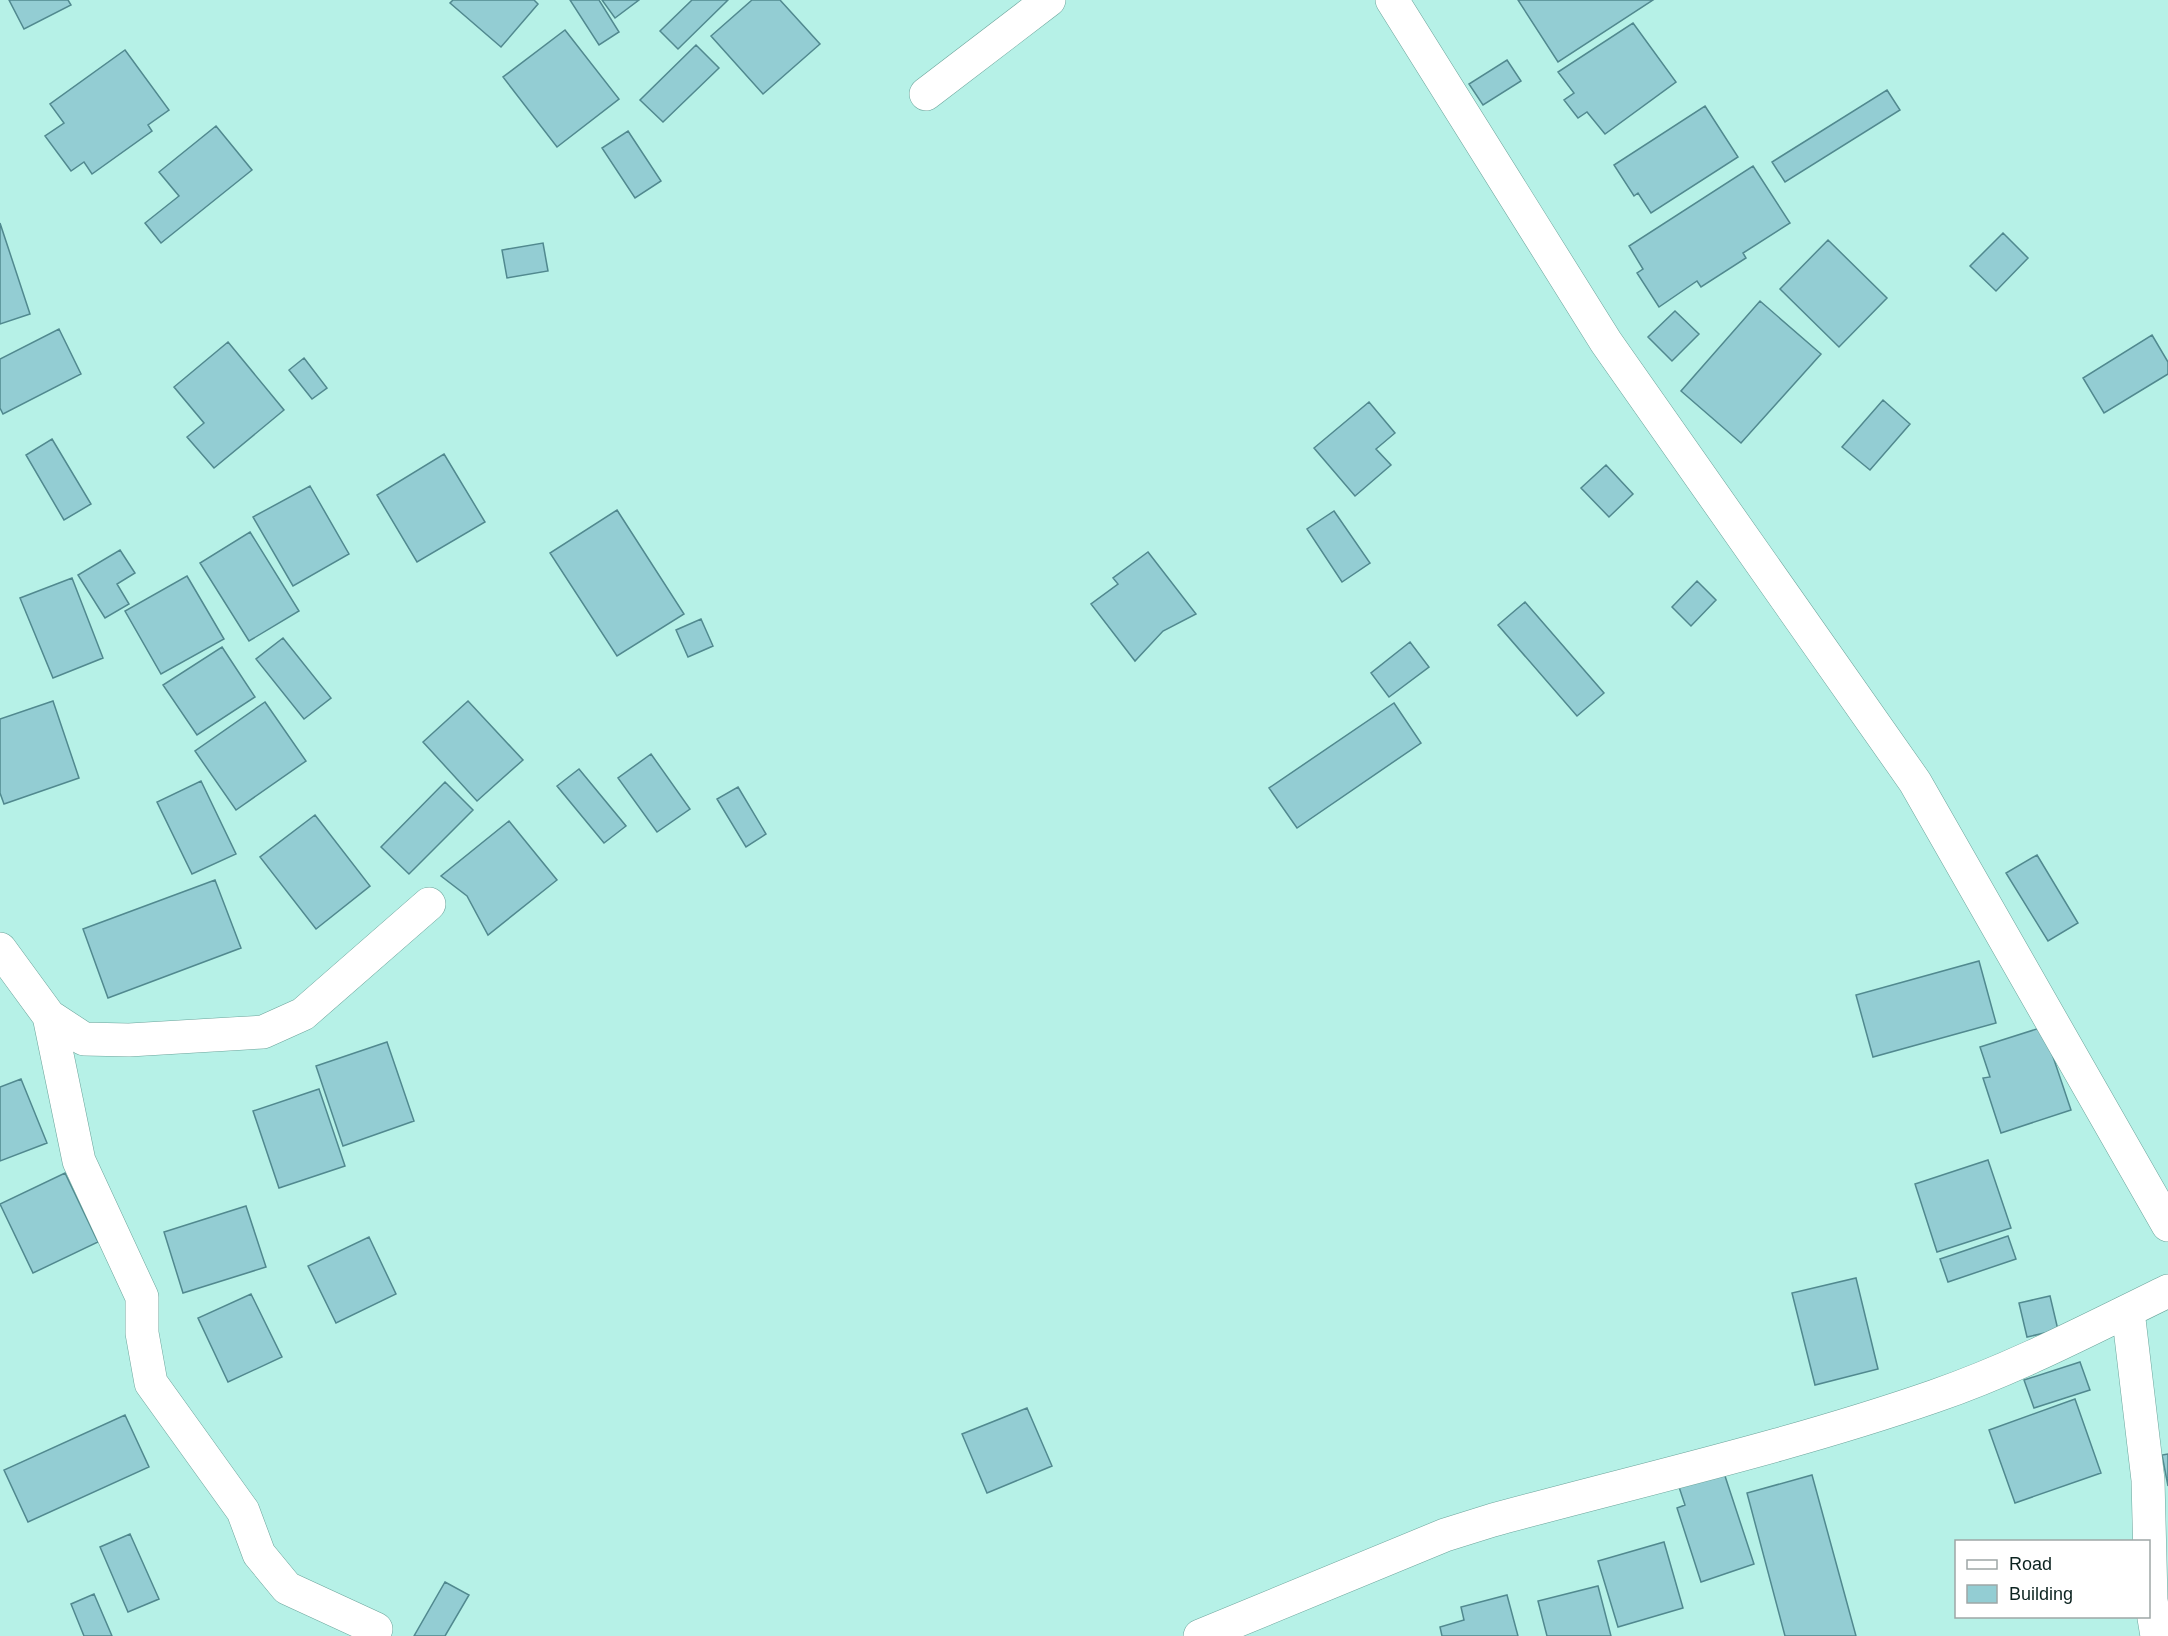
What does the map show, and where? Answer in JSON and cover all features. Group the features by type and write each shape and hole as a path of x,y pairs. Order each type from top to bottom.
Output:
{"street":[{"path":"926,94 1049,0"},
{"path":"1392,0 1606,342 1916,782 2168,1225"},
{"path":"0,949 49,1016 84,1039 129,1040 263,1032 303,1014 429,904"},
{"path":"49,1016 79,1161 142,1297 142,1333 151,1383 243,1511 259,1554 287,1588 376,1629"},
{"path":"1200,1636 1445,1535 1827,1430 1936,1395 2039,1354 2168,1291"},
{"path":"2128,1311 2148,1480 2150,1540"},
{"path":"2150,1560 2151,1600 2157,1636"}],"building":[{"path":"9,0 68,0 71,5 24,29"},
{"path":"453,0 534,0 538,4 501,47 450,3"},
{"path":"570,0 599,0 619,32 599,45"},
{"path":"602,0 639,0 615,18"},
{"path":"692,0 728,0 678,49 660,31"},
{"path":"752,0 780,0 820,44 763,94 711,36"},
{"path":"1518,0 1653,0 1558,62"},
{"path":"1633,23 1676,82 1605,134 1587,112 1578,118 1564,100 1574,93 1558,72"},
{"path":"565,30 619,99 557,147 503,77"},
{"path":"696,45 719,68 663,122 640,100"},
{"path":"125,50 169,110 148,125 152,131 92,174 84,162 71,171 45,136 64,123 50,104"},
{"path":"1507,60 1521,81 1483,105 1469,84"},
{"path":"1887,90 1900,110 1785,182 1772,162"},
{"path":"1705,106 1738,157 1651,213 1638,193 1634,196 1614,165"},
{"path":"216,126 252,170 161,243 145,223 179,196 159,172"},
{"path":"628,131 661,181 635,198 602,148"},
{"path":"1753,166 1790,223 1743,253 1746,258 1701,287 1697,281 1659,307 1637,273 1643,269 1629,246"},
{"path":"0,223 30,314 0,324"},
{"path":"2003,233 2028,258 1996,291 1970,266"},
{"path":"1828,240 1887,298 1839,347 1780,289"},
{"path":"543,243 548,271 507,278 502,250"},
{"path":"1760,301 1821,354 1741,443 1681,391"},
{"path":"1675,311 1699,334 1672,361 1648,337"},
{"path":"59,329 81,374 3,414 0,408 0,359"},
{"path":"2152,335 2168,362 2168,374 2104,413 2083,378"},
{"path":"228,342 284,410 214,468 187,437 204,423 174,387"},
{"path":"304,358 327,388 312,399 289,370"},
{"path":"1883,400 1910,424 1870,470 1842,447"},
{"path":"1369,402 1395,433 1376,449 1391,465 1355,496 1314,448"},
{"path":"52,439 91,504 64,520 26,455"},
{"path":"444,454 485,522 417,562 377,495"},
{"path":"1606,465 1633,494 1609,517 1581,488"},
{"path":"310,486 349,554 293,586 253,517"},
{"path":"617,510 684,614 617,656 550,553"},
{"path":"1334,511 1370,563 1342,582 1307,529"},
{"path":"250,532 299,611 249,641 200,563"},
{"path":"120,550 135,573 117,584 129,604 105,618 78,575"},
{"path":"1148,552 1196,614 1163,631 1135,661 1091,604 1118,584 1113,578"},
{"path":"187,576 224,639 161,674 125,611"},
{"path":"72,578 103,658 53,678 20,598"},
{"path":"1697,581 1716,600 1691,626 1672,607"},
{"path":"1525,602 1604,693 1577,716 1498,625"},
{"path":"701,619 713,646 688,657 676,630"},
{"path":"283,638 331,698 304,719 256,659"},
{"path":"1410,642 1429,667 1389,697 1371,673"},
{"path":"222,647 255,697 197,735 163,685"},
{"path":"53,701 79,778 4,804 0,793 0,719"},
{"path":"468,701 523,760 477,801 423,742"},
{"path":"265,702 306,761 236,810 195,751"},
{"path":"1394,703 1421,743 1297,828 1269,788"},
{"path":"651,754 690,809 657,832 618,778"},
{"path":"579,769 626,826 604,843 557,786"},
{"path":"201,781 236,854 192,874 157,802"},
{"path":"445,782 473,810 409,874 381,847"},
{"path":"738,787 766,834 746,847 717,799"},
{"path":"315,815 370,886 316,929 260,857"},
{"path":"509,821 557,880 488,935 467,896 441,876"},
{"path":"2037,855 2078,923 2048,941 2006,873"},
{"path":"215,880 241,948 108,998 83,929"},
{"path":"1979,961 1996,1023 1873,1057 1856,995"},
{"path":"2043,1027 2071,1110 2001,1133 1983,1078 1990,1077 1980,1047"},
{"path":"387,1042 414,1121 343,1146 316,1066"},
{"path":"21,1079 47,1143 0,1161 0,1087"},
{"path":"319,1089 345,1166 279,1188 253,1111"},
{"path":"1988,1160 2011,1228 1937,1252 1915,1184"},
{"path":"65,1173 98,1242 33,1273 0,1204"},
{"path":"246,1206 266,1267 183,1293 164,1232"},
{"path":"2008,1236 2016,1259 1948,1282 1940,1259"},
{"path":"369,1237 396,1294 336,1323 308,1266"},
{"path":"1856,1278 1878,1369 1815,1385 1792,1293"},
{"path":"251,1294 282,1357 228,1382 198,1318"},
{"path":"2050,1296 2058,1330 2027,1337 2019,1303"},
{"path":"2080,1362 2090,1390 2034,1408 2024,1380"},
{"path":"2075,1399 2101,1473 2015,1503 1989,1430"},
{"path":"1027,1408 1052,1466 987,1493 962,1434"},
{"path":"125,1415 149,1467 28,1522 4,1470"},
{"path":"2168,1454 2168,1486 2162,1455"},
{"path":"1724,1473 1754,1564 1701,1582 1677,1508 1685,1505 1679,1487"},
{"path":"1812,1475 1856,1636 1785,1636 1747,1493"},
{"path":"130,1534 159,1599 128,1612 100,1547"},
{"path":"1664,1542 1683,1608 1618,1627 1598,1561"},
{"path":"445,1582 469,1595 445,1636 414,1636"},
{"path":"1598,1586 1611,1636 1547,1636 1538,1601"},
{"path":"94,1594 112,1636 84,1636 71,1604"},
{"path":"1507,1595 1518,1636 1442,1636 1440,1627 1464,1620 1461,1607"}]}
